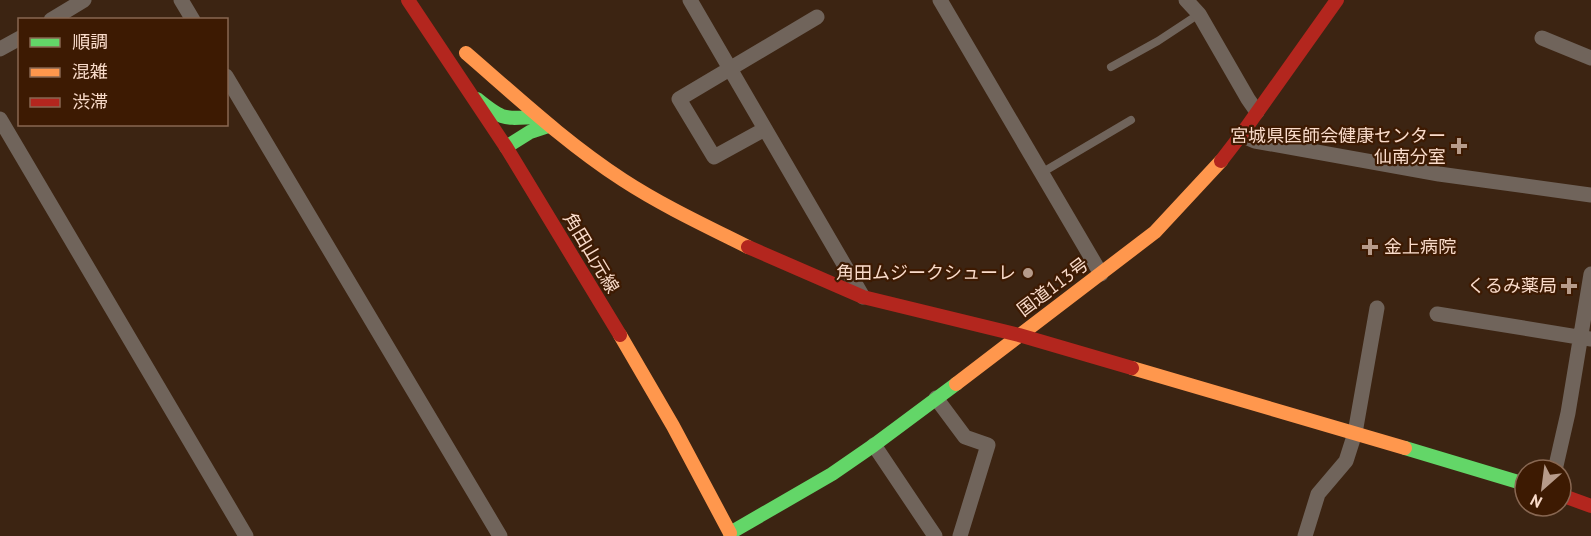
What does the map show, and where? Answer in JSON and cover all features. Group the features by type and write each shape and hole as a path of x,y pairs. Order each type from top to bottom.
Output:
{"main road":[{"name":"角田山元線","path":"408,0 506,147 623,340 662,406 729,535"},
{"name":"国道113号","path":"729,535 832,474 874,445 1101,274 1162,225 1205,180 1241,135 1337,0"},
{"path":"466,53 544,121 613,173 658,202 756,251 863,297 1019,335 1513,480"},
{"path":"474,97 502,117 544,121"},
{"path":"506,147 544,121"},
{"path":"1573,499 1591,506"}],"street":[{"path":"54,18 84,0"},
{"path":"181,0 192,18"},
{"path":"690,0 863,297"},
{"path":"940,0 1101,274"},
{"path":"1186,0 1199,14 1257,112"},
{"path":"765,129 714,157 679,99 818,17"},
{"path":"1542,38 1591,58"},
{"path":"0,49 18,39"},
{"path":"228,79 500,536"},
{"path":"0,119 246,536"},
{"path":"1241,135 1255,141 1439,174 1591,195"},
{"path":"1558,458 1586,338 1591,274"},
{"path":"1305,536 1318,494 1346,461 1355,433 1377,308"},
{"path":"1437,314 1586,338"},
{"path":"936,398 965,437 988,445 960,536"},
{"path":"874,445 935,536"}],"lane":[{"path":"1111,67 1158,41 1199,14"},
{"path":"1043,172 1131,120"}],"traffic: fast":[{"path":"477,99 505,117 539,117"},
{"path":"506,147 530,132 548,126"},
{"path":"732,536 730,533 832,474 956,384"},
{"path":"1405,448 1513,480"}],"traffic: slow":[{"path":"466,53 542,119 602,166 654,198 748,247"},
{"path":"956,384 1155,232 1221,161"},
{"path":"620,335 673,426 730,533"},
{"path":"1132,368 1405,448"}],"traffic: jam":[{"path":"408,0 506,147 620,335"},
{"path":"1221,161 1337,0"},
{"path":"748,247 863,297 1019,335 1132,368"},
{"path":"1573,499 1591,506"}],"place":[{"name":"宮城県医師会健康センター 仙南分室","path":"1459,146"},
{"name":"金上病院","path":"1370,247"},
{"name":"角田ムジークシューレ","path":"1028,273"},
{"name":"くるみ薬局","path":"1569,286"}]}
